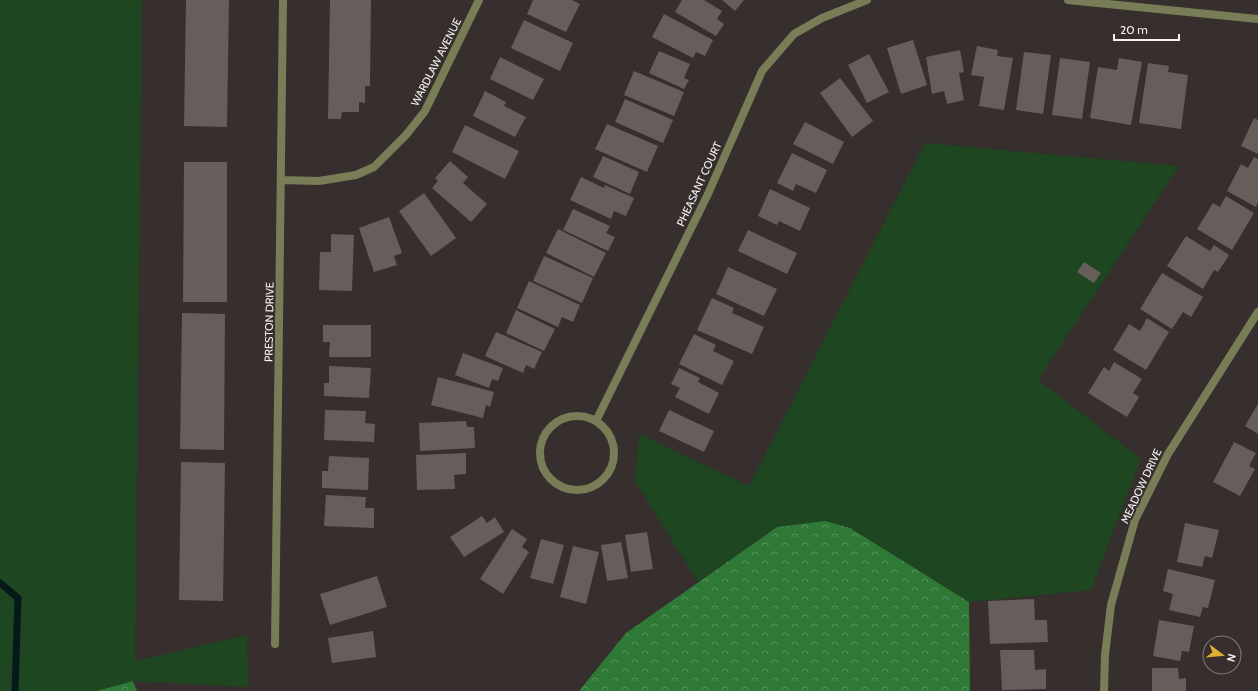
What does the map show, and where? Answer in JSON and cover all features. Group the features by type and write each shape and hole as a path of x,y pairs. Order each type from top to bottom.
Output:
{"street":[{"name":"PRESTON DRIVE","path":"275,644 282,180 283,0"},
{"name":"WARDLAW AVENUE","path":"282,180 319,181 356,175 374,167 406,135 425,111 479,0"},
{"name":"PHEASANT COURT","path":"596,421 708,194 762,71 794,34 822,18 866,0"},
{"path":"1068,0 1258,19"},
{"name":"MEADOW DRIVE","path":"1104,691 1105,655 1111,605 1135,520 1168,454 1258,312"},
{"path":"572,416 585,417 596,421 607,430 613,442 614,455 608,474 600,484 588,490 575,491 562,489 551,482 542,468 539,456 540,443 546,431 559,420 572,416"}],"green space":[{"path":"0,0 142,0 135,661 247,635 248,687 133,681 97,691 0,691"},
{"path":"925,143 1179,166 1038,380 1141,459 1091,590 969,602 850,528 777,527 698,582 635,481 639,434 749,486"},
{"path":"825,521 850,528 969,602 970,691 579,691 626,633 777,527"},
{"path":"133,681 137,691 97,691"}],"building":[{"path":"186,0 229,0 227,127 184,126"},
{"path":"330,0 371,0 370,86 365,86 365,103 359,102 359,112 342,112 341,119 328,119"},
{"path":"533,0 572,0 580,4 566,32 527,14"},
{"path":"682,0 704,0 722,11 717,19 724,24 716,36 675,12"},
{"path":"722,0 744,0 735,11"},
{"path":"664,14 713,40 705,56 696,52 693,58 652,37"},
{"path":"524,20 573,43 560,71 511,48"},
{"path":"913,40 927,85 901,94 887,48"},
{"path":"977,46 998,50 997,56 1013,58 1004,110 979,106 984,77 971,75"},
{"path":"960,50 964,72 959,73 964,100 947,104 944,91 932,94 926,57"},
{"path":"659,51 690,64 684,78 689,80 684,89 649,73"},
{"path":"1024,52 1051,55 1043,114 1016,110"},
{"path":"869,54 889,92 867,103 848,65"},
{"path":"500,57 544,79 533,100 490,79"},
{"path":"1060,58 1090,62 1082,119 1052,115"},
{"path":"1119,58 1142,62 1131,125 1090,118 1098,67 1117,70"},
{"path":"1148,63 1169,66 1168,72 1188,75 1181,129 1139,123"},
{"path":"634,71 684,92 674,116 624,95"},
{"path":"840,78 873,121 852,137 820,93"},
{"path":"485,91 506,102 504,106 526,117 515,137 473,116"},
{"path":"625,99 673,120 663,143 615,122"},
{"path":"1254,118 1258,120 1258,154 1241,146"},
{"path":"805,122 844,142 833,164 793,144"},
{"path":"607,124 658,146 647,172 595,149"},
{"path":"465,125 519,151 505,179 452,152"},
{"path":"792,153 827,170 816,193 796,184 793,191 777,183"},
{"path":"603,156 639,172 630,194 593,177"},
{"path":"1254,157 1258,159 1258,202 1256,207 1227,191 1241,164 1248,168"},
{"path":"450,161 468,177 463,183 487,204 471,222 432,188 438,181 435,178"},
{"path":"184,162 227,162 227,302 183,302"},
{"path":"581,177 604,188 605,185 634,198 626,216 614,211 611,219 570,200"},
{"path":"770,189 810,208 800,231 779,221 777,225 758,216"},
{"path":"424,193 456,238 431,256 399,211"},
{"path":"1226,196 1254,213 1232,250 1197,229 1213,203 1220,207"},
{"path":"573,209 610,226 606,233 615,237 608,251 563,230"},
{"path":"389,217 402,253 394,256 397,265 374,272 359,228"},
{"path":"558,229 606,253 594,277 546,253"},
{"path":"748,230 797,253 787,274 738,251"},
{"path":"331,234 354,235 352,291 319,290 320,252 331,252"},
{"path":"1186,236 1210,251 1214,245 1229,255 1218,272 1214,270 1203,289 1167,266"},
{"path":"544,256 593,278 582,303 533,281"},
{"path":"1084,262 1101,273 1094,283 1077,272"},
{"path":"728,267 777,289 764,316 716,294"},
{"path":"1162,273 1203,297 1191,317 1183,312 1172,329 1140,309"},
{"path":"529,281 580,305 573,322 562,317 558,327 517,308"},
{"path":"712,298 734,308 732,313 764,327 752,354 697,330"},
{"path":"516,310 555,329 544,351 506,333"},
{"path":"182,313 225,314 224,450 180,449"},
{"path":"1147,318 1169,332 1146,370 1113,350 1129,324 1140,331"},
{"path":"323,325 371,325 371,357 329,357 330,342 323,342"},
{"path":"496,332 542,352 534,369 526,365 523,373 485,356"},
{"path":"694,334 716,345 713,351 734,361 722,385 679,364"},
{"path":"463,353 503,368 498,381 492,379 489,388 455,375"},
{"path":"1114,362 1142,379 1133,393 1139,397 1127,417 1088,393 1104,367 1109,371"},
{"path":"329,366 371,368 369,398 324,396 324,383 329,383"},
{"path":"679,368 700,378 698,382 719,393 709,414 675,397 680,388 671,384"},
{"path":"438,377 494,392 490,407 486,405 483,418 431,405"},
{"path":"1258,404 1258,434 1245,426"},
{"path":"325,410 366,411 365,423 375,424 374,442 324,440"},
{"path":"669,410 714,431 704,452 659,431"},
{"path":"466,421 467,427 474,427 475,448 420,451 419,423"},
{"path":"1234,442 1256,453 1249,466 1255,469 1240,496 1213,482"},
{"path":"466,453 466,474 454,475 455,489 417,490 416,455"},
{"path":"329,456 369,458 368,490 322,488 322,471 328,471"},
{"path":"181,462 225,463 223,601 179,600"},
{"path":"326,495 366,497 365,508 374,508 374,528 324,526"},
{"path":"482,516 487,523 495,517 504,532 464,557 450,537"},
{"path":"1185,523 1219,530 1212,558 1205,556 1202,567 1177,562"},
{"path":"512,529 527,539 522,547 529,552 503,594 480,579"},
{"path":"647,532 653,569 631,572 625,535"},
{"path":"541,539 564,545 553,584 530,578"},
{"path":"621,542 628,578 607,581 601,545"},
{"path":"573,546 599,552 586,604 560,597"},
{"path":"1168,569 1215,580 1208,608 1203,607 1200,617 1169,610 1173,594 1163,591"},
{"path":"377,576 387,607 330,625 320,594"},
{"path":"1034,599 1035,620 1047,620 1048,642 990,644 988,601"},
{"path":"1159,620 1194,626 1189,652 1182,651 1180,661 1153,656"},
{"path":"373,631 376,657 332,663 328,638"},
{"path":"1000,650 1034,650 1035,670 1046,669 1046,689 1002,690"},
{"path":"1152,668 1178,668 1179,679 1186,678 1186,691 1152,691"}],"waterway":[{"path":"0,583 18,598 15,691"}]}
